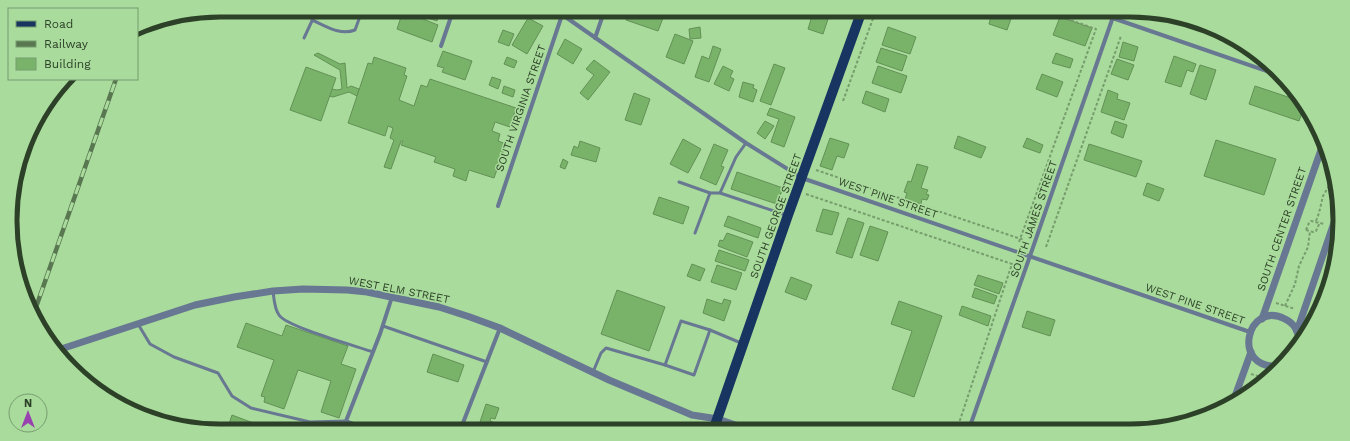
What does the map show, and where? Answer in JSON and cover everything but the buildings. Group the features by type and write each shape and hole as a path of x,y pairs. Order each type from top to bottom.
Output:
{"main road":[{"name":"SOUTH GEORGE STREET","path":"716,424 788,215 860,17"}],"street":[{"path":"441,46 451,17"},
{"name":"SOUTH VIRGINIA STREET","path":"498,206 561,17"},
{"name":"WEST PINE STREET","path":"565,17 746,143 802,178 1250,332"},
{"path":"595,38 602,17"},
{"name":"SOUTH JAMES STREET","path":"971,424 1114,17"},
{"path":"1117,17 1267,71"},
{"name":"SOUTH CENTER STREET","path":"1250,332 1257,322 1262,319 1321,151"},
{"path":"1297,331 1333,226"},
{"name":"WEST ELM STREET","path":"63,348 195,305 240,295 272,291 325,288 367,292 439,307 500,328 592,372 716,424"},
{"path":"352,424 346,422 383,326 392,297"},
{"path":"1262,319 1268,316 1282,317 1288,320 1297,331 1298,335"},
{"path":"463,424 500,328"},
{"path":"1250,332 1249,346 1251,352 1260,362 1272,365"},
{"path":"1236,394 1251,352"}],"lane":[{"path":"304,38 313,17"},
{"path":"312,20 339,32 347,33 354,30 359,17"},
{"path":"720,193 736,157 746,143"},
{"path":"679,182 710,193 720,193 788,215"},
{"path":"695,233 710,193"},
{"path":"272,291 276,309 283,319 301,328 373,352"},
{"path":"665,365 681,321 710,330 743,344"},
{"path":"138,324 150,344 174,357 218,373 232,396 251,408 310,422 346,422"},
{"path":"383,326 487,362"},
{"path":"592,372 601,353 606,348 694,375 710,330"}],"path":[{"path":"842,101 874,17"},
{"path":"1020,240 1096,29 1062,17"},
{"path":"1046,247 1121,36"},
{"path":"816,170 1020,240 1024,240"},
{"path":"1316,221 1323,196 1329,184"},
{"path":"805,194 1012,264 959,424"},
{"path":"1306,230 1310,221 1316,221 1328,225"},
{"path":"1299,228 1316,231 1320,222"},
{"path":"1285,306 1295,284 1299,266 1308,246 1310,231"},
{"path":"1274,302 1298,310"},
{"path":"1248,373 1259,377"}],"railway":[{"path":"36,307 116,80"}]}
